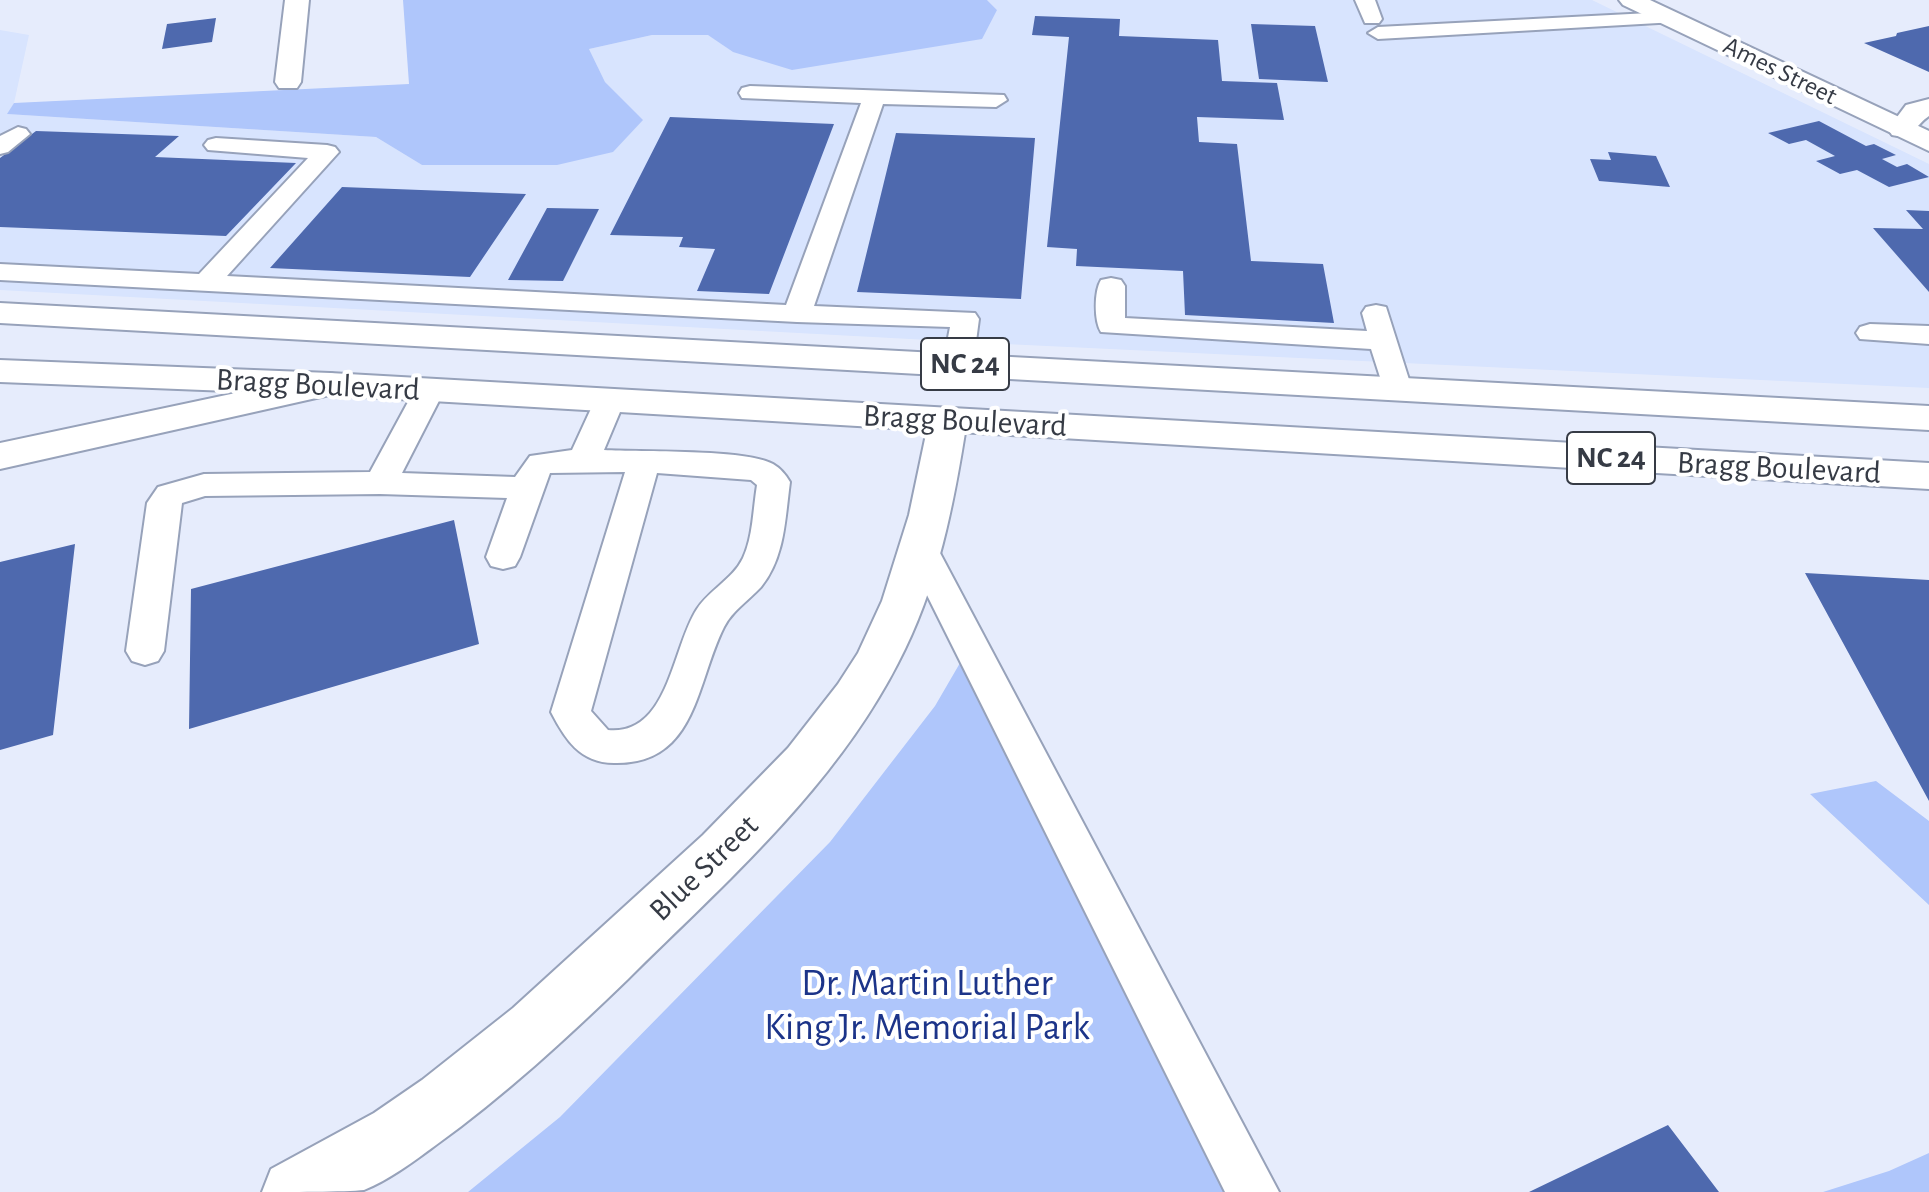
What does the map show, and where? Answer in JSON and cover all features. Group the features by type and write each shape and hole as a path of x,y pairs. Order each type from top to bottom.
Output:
{"main road":[{"path":"288,82 297,0"},
{"name":"Ames Street","path":"1631,0 1915,130 1929,142"},
{"path":"1915,130 1916,111 1929,107"},
{"name":"Bragg Boulevard","path":"16,314 1929,418"},
{"name":"Bragg Boulevard","path":"0,371 330,384 1929,476"},
{"path":"0,456 330,384"},
{"name":"Blue Street","path":"294,1192 403,1131 480,1075 555,1011 769,805 812,758 849,708 897,620 923,553 948,420"}],"lane":[{"path":"1372,18 1669,18"},
{"path":"750,93 996,100"},
{"path":"797,314 874,97"},
{"path":"206,283 327,152 216,145"},
{"path":"0,272 797,314 965,319 958,364"},
{"path":"16,314 72,276"},
{"path":"1111,286 1111,326 1384,341"},
{"path":"311,329 342,291"},
{"path":"423,335 451,296"},
{"path":"638,347 656,307"},
{"path":"743,353 756,311"},
{"path":"1376,313 1397,389"},
{"path":"1870,333 1929,335"},
{"path":"380,483 429,391"},
{"path":"584,460 610,400"},
{"path":"503,557 526,488 534,470 541,463 584,460 644,462 734,466 761,471 774,482 757,567 708,621 674,713 654,735 637,744 616,747 594,743 581,732 571,712 644,462"},
{"path":"145,651 164,503 170,495 204,485 380,483 526,488"},
{"path":"923,553 1253,1192"}],"shaded area":[{"path":"987,0 1592,0 1929,164 1929,388 984,343 0,290 0,30 29,35 14,103 8,114 376,137 422,165 642,120 605,82 589,49 652,35 709,35 733,52 997,10"}],"green space":[{"path":"403,0 987,0 997,10 982,39 792,70 733,52 708,35 652,35 589,49 605,82 643,120 613,152 557,165 422,165 376,137 7,114 14,103 409,84"},
{"name":"Dr. Martin Luther King Jr. Memorial Park","path":"960,663 975,685 1182,1108 1228,1192 468,1192 560,1117 830,842 935,706"},
{"path":"1876,781 1929,821 1929,905 1810,794"},
{"path":"1929,1153 1929,1192 1823,1192 1889,1171"}],"building":[{"path":"1035,16 1120,19 1119,36 1218,40 1222,81 1277,83 1284,120 1197,117 1199,142 1237,144 1251,261 1323,264 1334,323 1185,315 1183,271 1076,266 1077,249 1047,247 1069,37 1032,35"},
{"path":"216,18 212,42 162,49 167,24"},
{"path":"1251,24 1315,26 1328,82 1259,79"},
{"path":"1929,26 1929,72 1864,43 1896,36 1897,33"},
{"path":"670,117 834,124 769,294 697,291 715,249 679,247 683,237 610,235"},
{"path":"1819,121 1866,146 1874,144 1896,155 1882,159 1897,167 1907,164 1929,177 1889,187 1857,170 1840,174 1816,161 1835,156 1806,140 1789,144 1768,133"},
{"path":"36,131 179,136 155,157 296,163 226,236 0,227 0,158"},
{"path":"896,133 1035,138 1021,299 857,292"},
{"path":"1608,152 1656,156 1670,187 1599,181 1590,159 1611,160"},
{"path":"342,187 526,194 470,277 270,268"},
{"path":"547,208 599,209 563,281 508,280"},
{"path":"1906,210 1929,211 1929,292 1873,228 1923,229"},
{"path":"454,520 479,644 189,729 191,589"},
{"path":"75,544 53,735 0,750 0,562"},
{"path":"1805,573 1929,580 1929,801"},
{"path":"1668,1125 1719,1192 1529,1192"}]}
